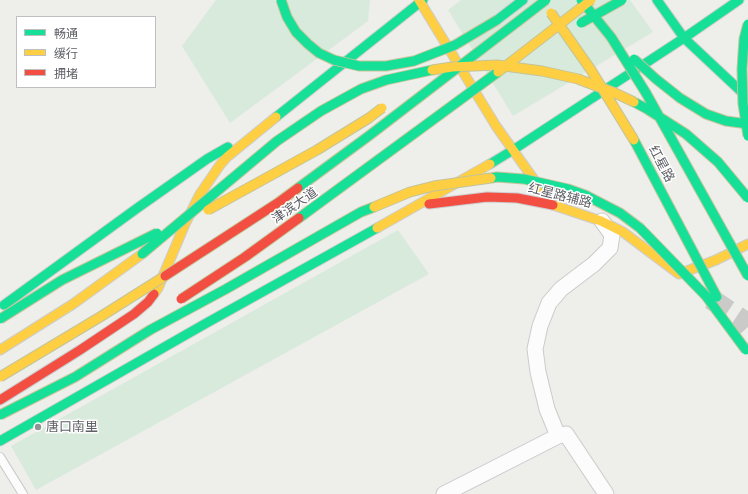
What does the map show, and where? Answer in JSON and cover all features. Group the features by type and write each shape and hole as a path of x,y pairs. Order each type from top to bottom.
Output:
{"main road":[{"path":"281,0 287,17 296,32 308,44 319,53 334,60 359,66 386,66 414,61 455,45 497,20"},
{"path":"411,85 524,0 538,16"},
{"name":"红星路","path":"0,413 75,377 150,330 226,289 361,212 410,192 434,186 497,178 524,179 568,189 595,200 620,213 640,228 674,262 720,313 746,350 630,133 591,70 561,26 540,0"},
{"name":"津滨大道","path":"0,377 100,317 285,198 376,131 546,0"},
{"name":"红星路","path":"581,0 611,37 646,93 748,276"},
{"name":"津滨大道","path":"174,303 245,257 332,195 502,69 591,0"},
{"path":"502,69 622,0"},
{"path":"657,0 684,38 701,56 748,98"},
{"path":"0,441 203,325 417,206 513,150 684,38 739,0"},
{"path":"0,400 80,350 134,314 148,302 158,288 185,224 200,194 213,174 227,157 421,1 496,126 553,205"},
{"path":"748,24 744,39 742,104 748,136"},
{"path":"546,27 555,39"},
{"path":"611,37 656,79 680,98 706,114 726,122 748,124"},
{"path":"0,350 73,304 142,254 277,141 301,124 321,111 361,90 386,80 411,74 452,67 476,65 515,66 562,75 615,93 647,109 686,134 718,162 748,198"},
{"path":"577,69 647,166"},
{"path":"319,160 387,104"},
{"path":"0,308 207,159 277,118"},
{"path":"0,319 62,280 150,236 215,208 317,150 369,118"},
{"path":"496,126 515,135 538,134"},
{"path":"192,259 290,182"},
{"name":"红星路辅路","path":"417,206 486,197 517,198 553,205 601,220 623,232 679,274 716,260 748,244"},
{"path":"0,413 53,378"}],"street":[{"path":"558,436 547,409 538,372 535,349 540,326 549,303 561,289 594,264 610,248 612,236 601,220"},
{"path":"444,494 558,436 566,434 606,494"}],"lane":[{"path":"0,457 23,494"}],"green space":[{"path":"216,0 370,0 368,21 230,123 182,46"},
{"path":"461,0 630,0 653,32 513,116 448,10"},
{"path":"398,230 429,274 36,490 11,446"}],"tunnel":[{"path":"711,299 741,319 748,327"}],"traffic: fast":[{"path":"281,0 287,17 296,32 308,44 319,53 334,60 359,66 386,66 414,61 455,45 497,20"},
{"path":"276,117 423,0"},
{"path":"497,20 523,0"},
{"path":"298,188 370,135 546,0"},
{"path":"581,0 611,37 646,93 748,276"},
{"path":"581,23 622,0"},
{"path":"657,0 684,38 748,98"},
{"path":"490,164 684,38 739,0"},
{"path":"748,24 744,39 742,69 743,104 748,136"},
{"path":"634,59 680,98 706,114 726,121 748,124"},
{"path":"142,254 277,141 321,111 361,89 386,80 432,70"},
{"path":"299,218 498,72"},
{"path":"634,102 686,134 718,162 748,198"},
{"path":"634,140 717,297"},
{"path":"4,305 136,209 207,159 228,147"},
{"path":"491,178 524,179 568,189 585,195 620,213 640,228 706,296 746,350"},
{"path":"0,415 75,377 150,330 226,289 361,212 374,207"},
{"path":"0,441 377,228"},
{"path":"0,319 62,280 157,233"}],"traffic: slow":[{"path":"419,0 496,126 542,191"},
{"path":"498,72 591,0"},
{"path":"551,13 591,70 634,140"},
{"path":"432,70 452,67 497,65 542,71 578,79 634,102"},
{"path":"208,210 317,150 369,118 382,108"},
{"path":"154,294 200,194 227,157 276,117"},
{"path":"377,228 490,164"},
{"path":"374,207 410,192 434,186 491,178"},
{"path":"553,205 601,221 623,232 679,274 716,260 748,244"},
{"path":"0,350 73,304 142,254"},
{"path":"0,377 165,276"}],"traffic: jam":[{"path":"165,276 298,188"},
{"path":"429,204 487,197 517,198 553,205"},
{"path":"181,299 245,257 299,218"},
{"path":"0,400 134,314 148,302 154,294"}],"place":[{"name":"唐口南里","path":"38,427"}]}
